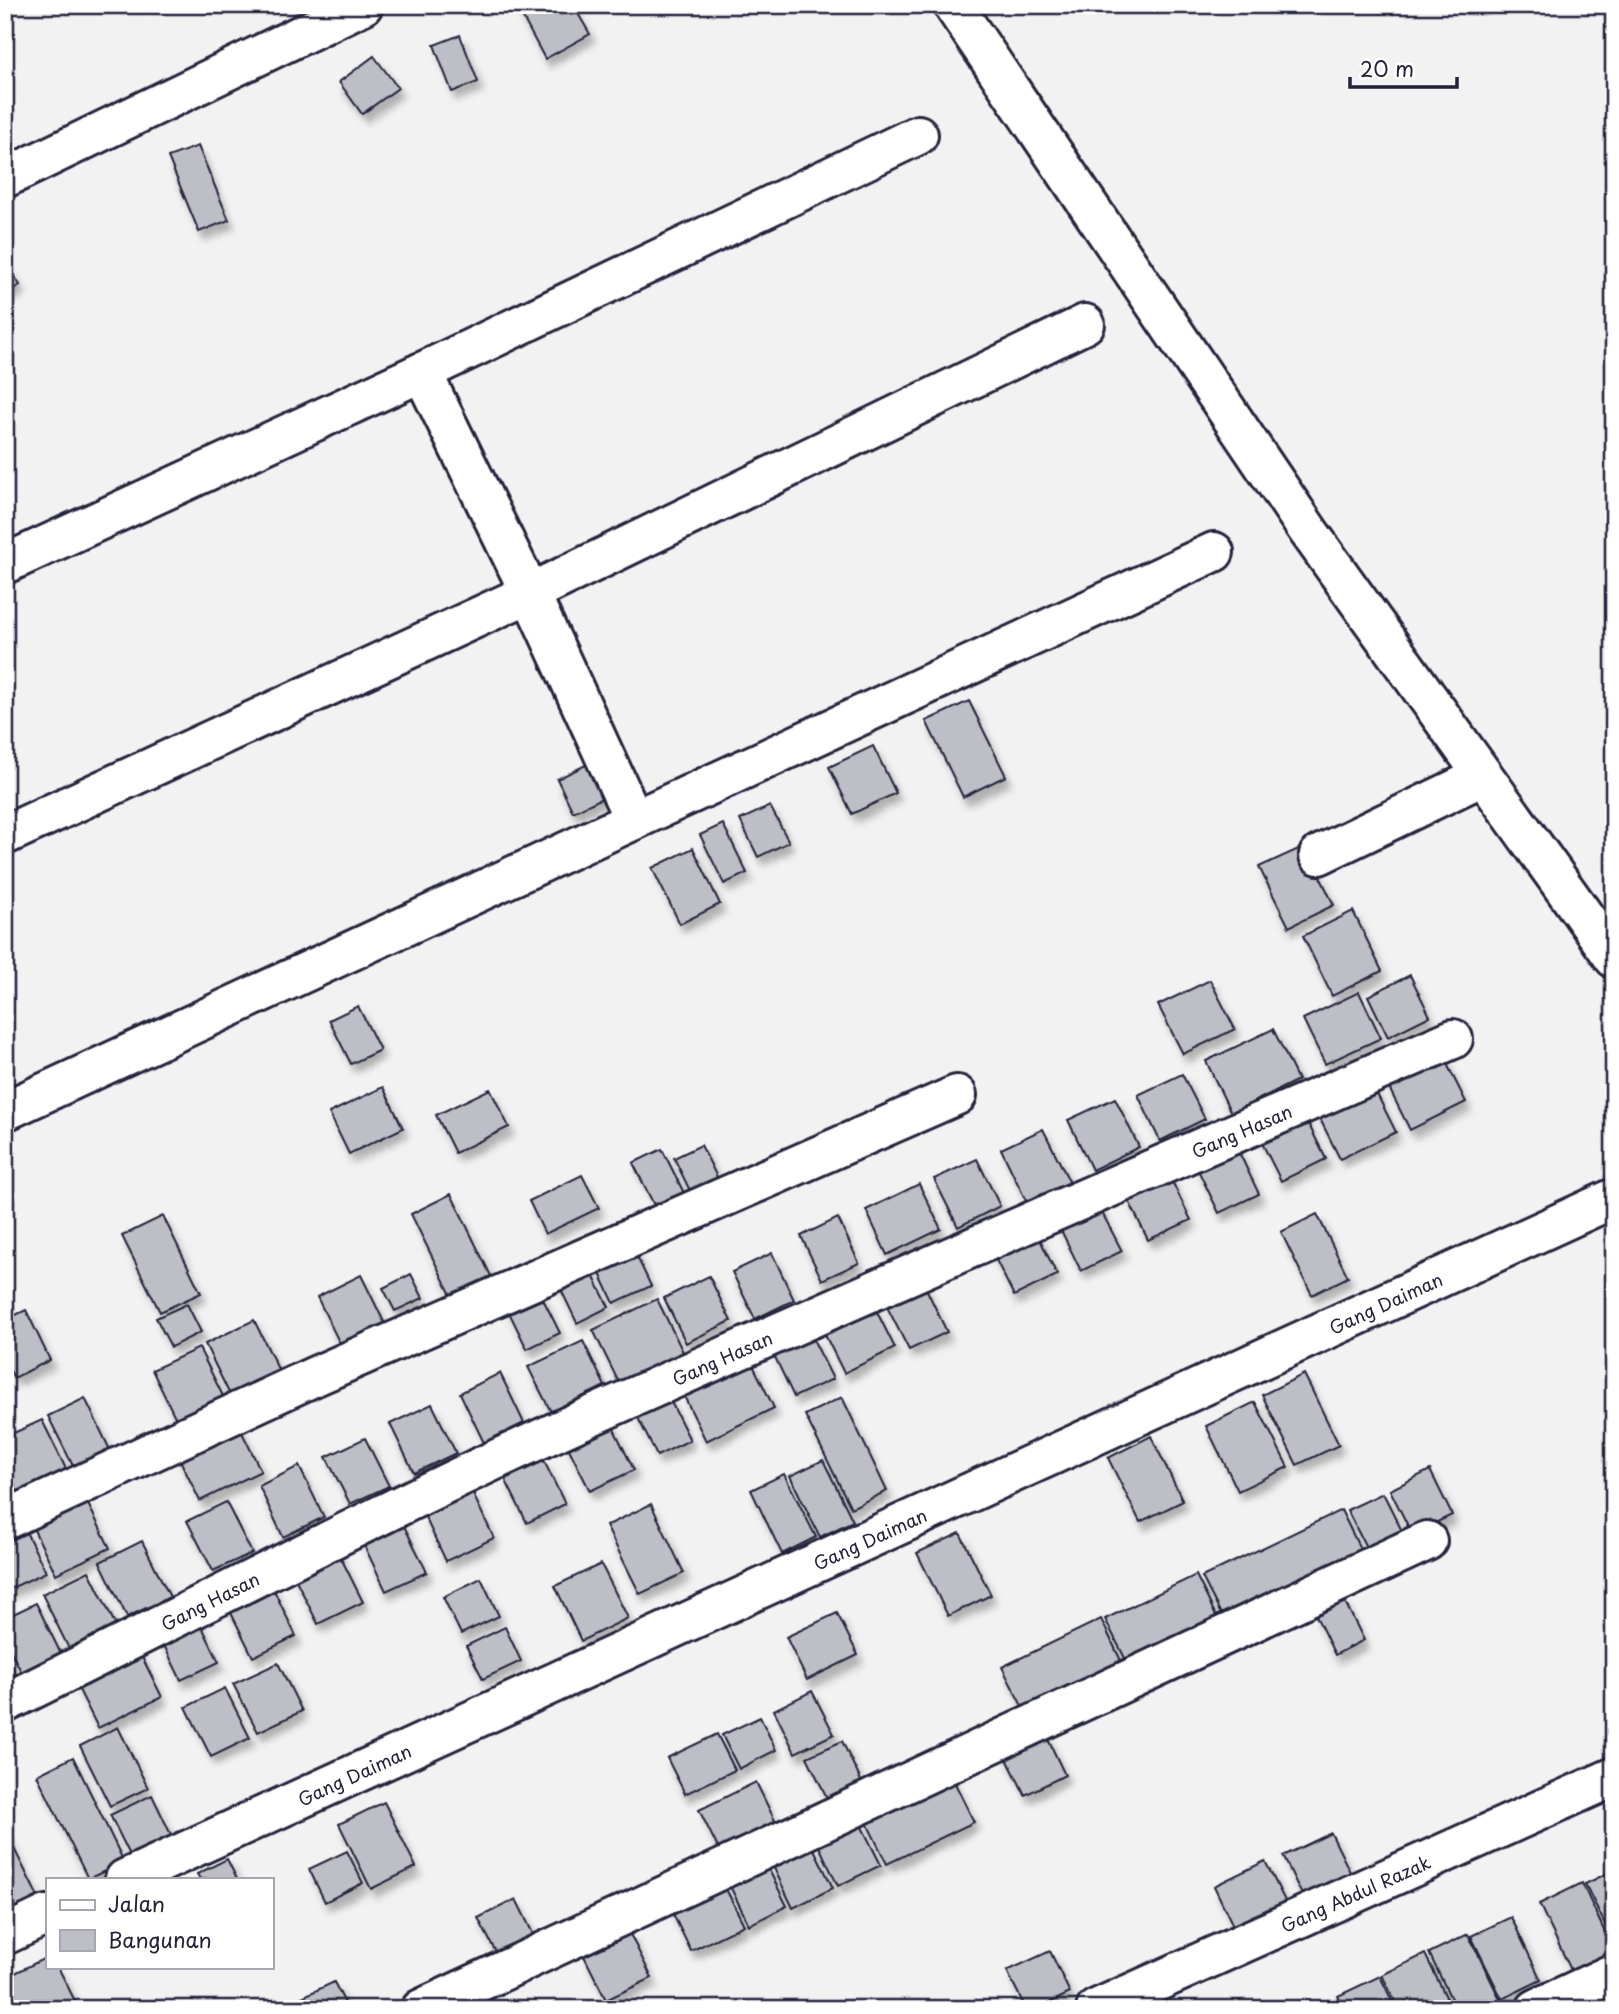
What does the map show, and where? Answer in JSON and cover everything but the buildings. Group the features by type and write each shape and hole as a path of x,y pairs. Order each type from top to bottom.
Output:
{"street":[{"path":"5,178 363,5"},
{"path":"953,5 1301,521 1614,958"},
{"path":"5,564 422,372 918,135"},
{"path":"5,835 530,593 1085,324"},
{"path":"422,372 530,593 634,820"},
{"path":"7,1106 1214,552"},
{"path":"1319,855 1483,776"},
{"name":"Gang Hasan","path":"5,1703 360,1525 572,1424 1453,1039"},
{"path":"13,1517 326,1372 957,1095"},
{"name":"Gang Daiman","path":"127,1878 1614,1198"},
{"path":"421,2009 1427,1541"},
{"name":"Gang Abdul Razak","path":"1096,2009 1614,1777"},
{"path":"5,1935 46,1915"},
{"path":"1558,2004 1614,1973"}]}
